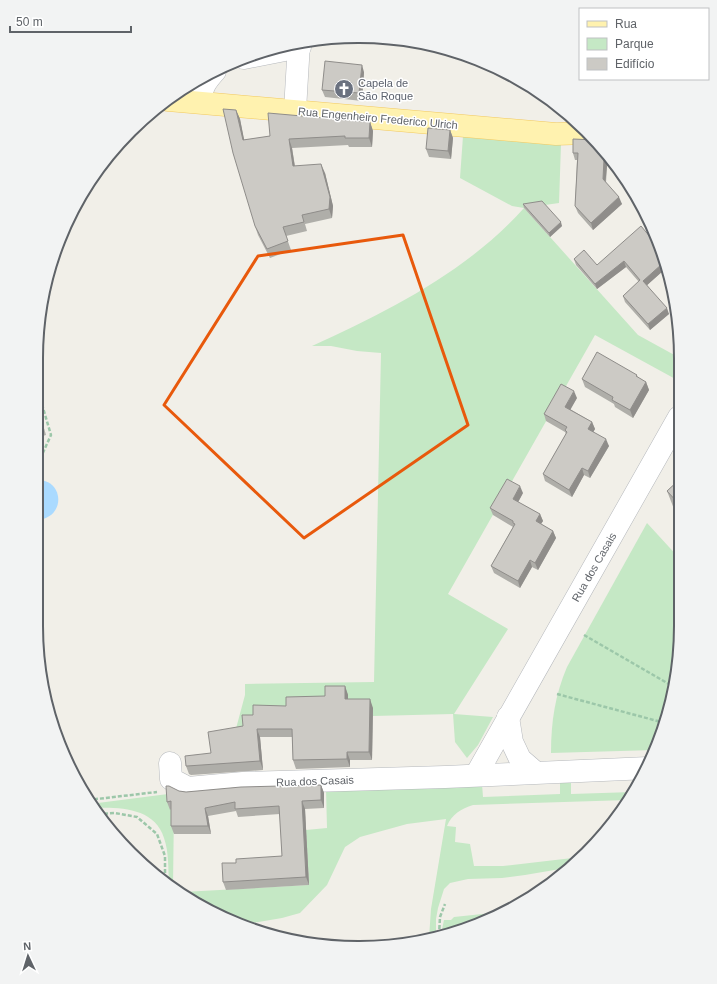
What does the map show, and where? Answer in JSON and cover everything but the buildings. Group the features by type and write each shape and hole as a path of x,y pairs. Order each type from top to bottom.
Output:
{"main road":[{"name":"Rua Engenheiro Frederico Ulrich","path":"177,101 556,134 580,133"}],"street":[{"path":"295,110 299,49"},
{"path":"200,102 201,91 204,83"},
{"name":"Rua dos Casais","path":"188,788 243,783 476,775 674,426"},
{"path":"508,717 512,742 520,759 535,772"},
{"path":"170,763 172,779 188,788"},
{"path":"476,775 639,768"}],"path":[{"path":"43,408 51,435 43,453"},
{"path":"584,635 668,684"},
{"path":"557,694 659,721"},
{"path":"95,799 188,788"},
{"path":"105,814 115,813 137,817 157,834 165,856 165,875"},
{"path":"439,930 440,917 445,904"}],"highlighted area":[{"path":"403,235 468,425 304,538 164,405 258,256"}],"green space":[{"path":"463,136 561,144 559,203 524,208 512,206 460,178"},
{"path":"524,208 638,335 674,355 674,378 595,335 448,594 508,629 454,714 493,717 478,745 467,758 455,742 453,714 373,716 373,708 234,736 245,695 245,684 374,682 381,353 357,351 331,346 312,346 369,319 425,288 478,251 502,231"},
{"path":"647,523 674,552 674,626 671,667 663,707 648,750 551,753 554,709 559,688 567,667"},
{"path":"560,782 571,782 571,794 626,792 621,800 473,805 457,812 451,818 447,826 456,827 455,842 470,844 474,866 503,866 572,858 559,869 502,878 468,879 450,883 444,889 438,908 436,931 429,933 431,909 446,819 407,824 360,837 345,847 327,885 300,913 254,923 219,908 189,892 309,885 306,830 327,828 326,789 482,784 483,797 560,794"},
{"path":"168,794 174,809 173,881 169,878 166,843 159,828 153,821 145,815 135,811 115,808 101,808 97,803"},
{"path":"486,914 442,929 444,920 451,920 454,917"}],"water":[{"path":"43,481 52,485 57,491 58,498 57,506 53,513 47,518 43,519"}],"place":[{"name":"Capela de São Roque","path":"344,89"}]}
